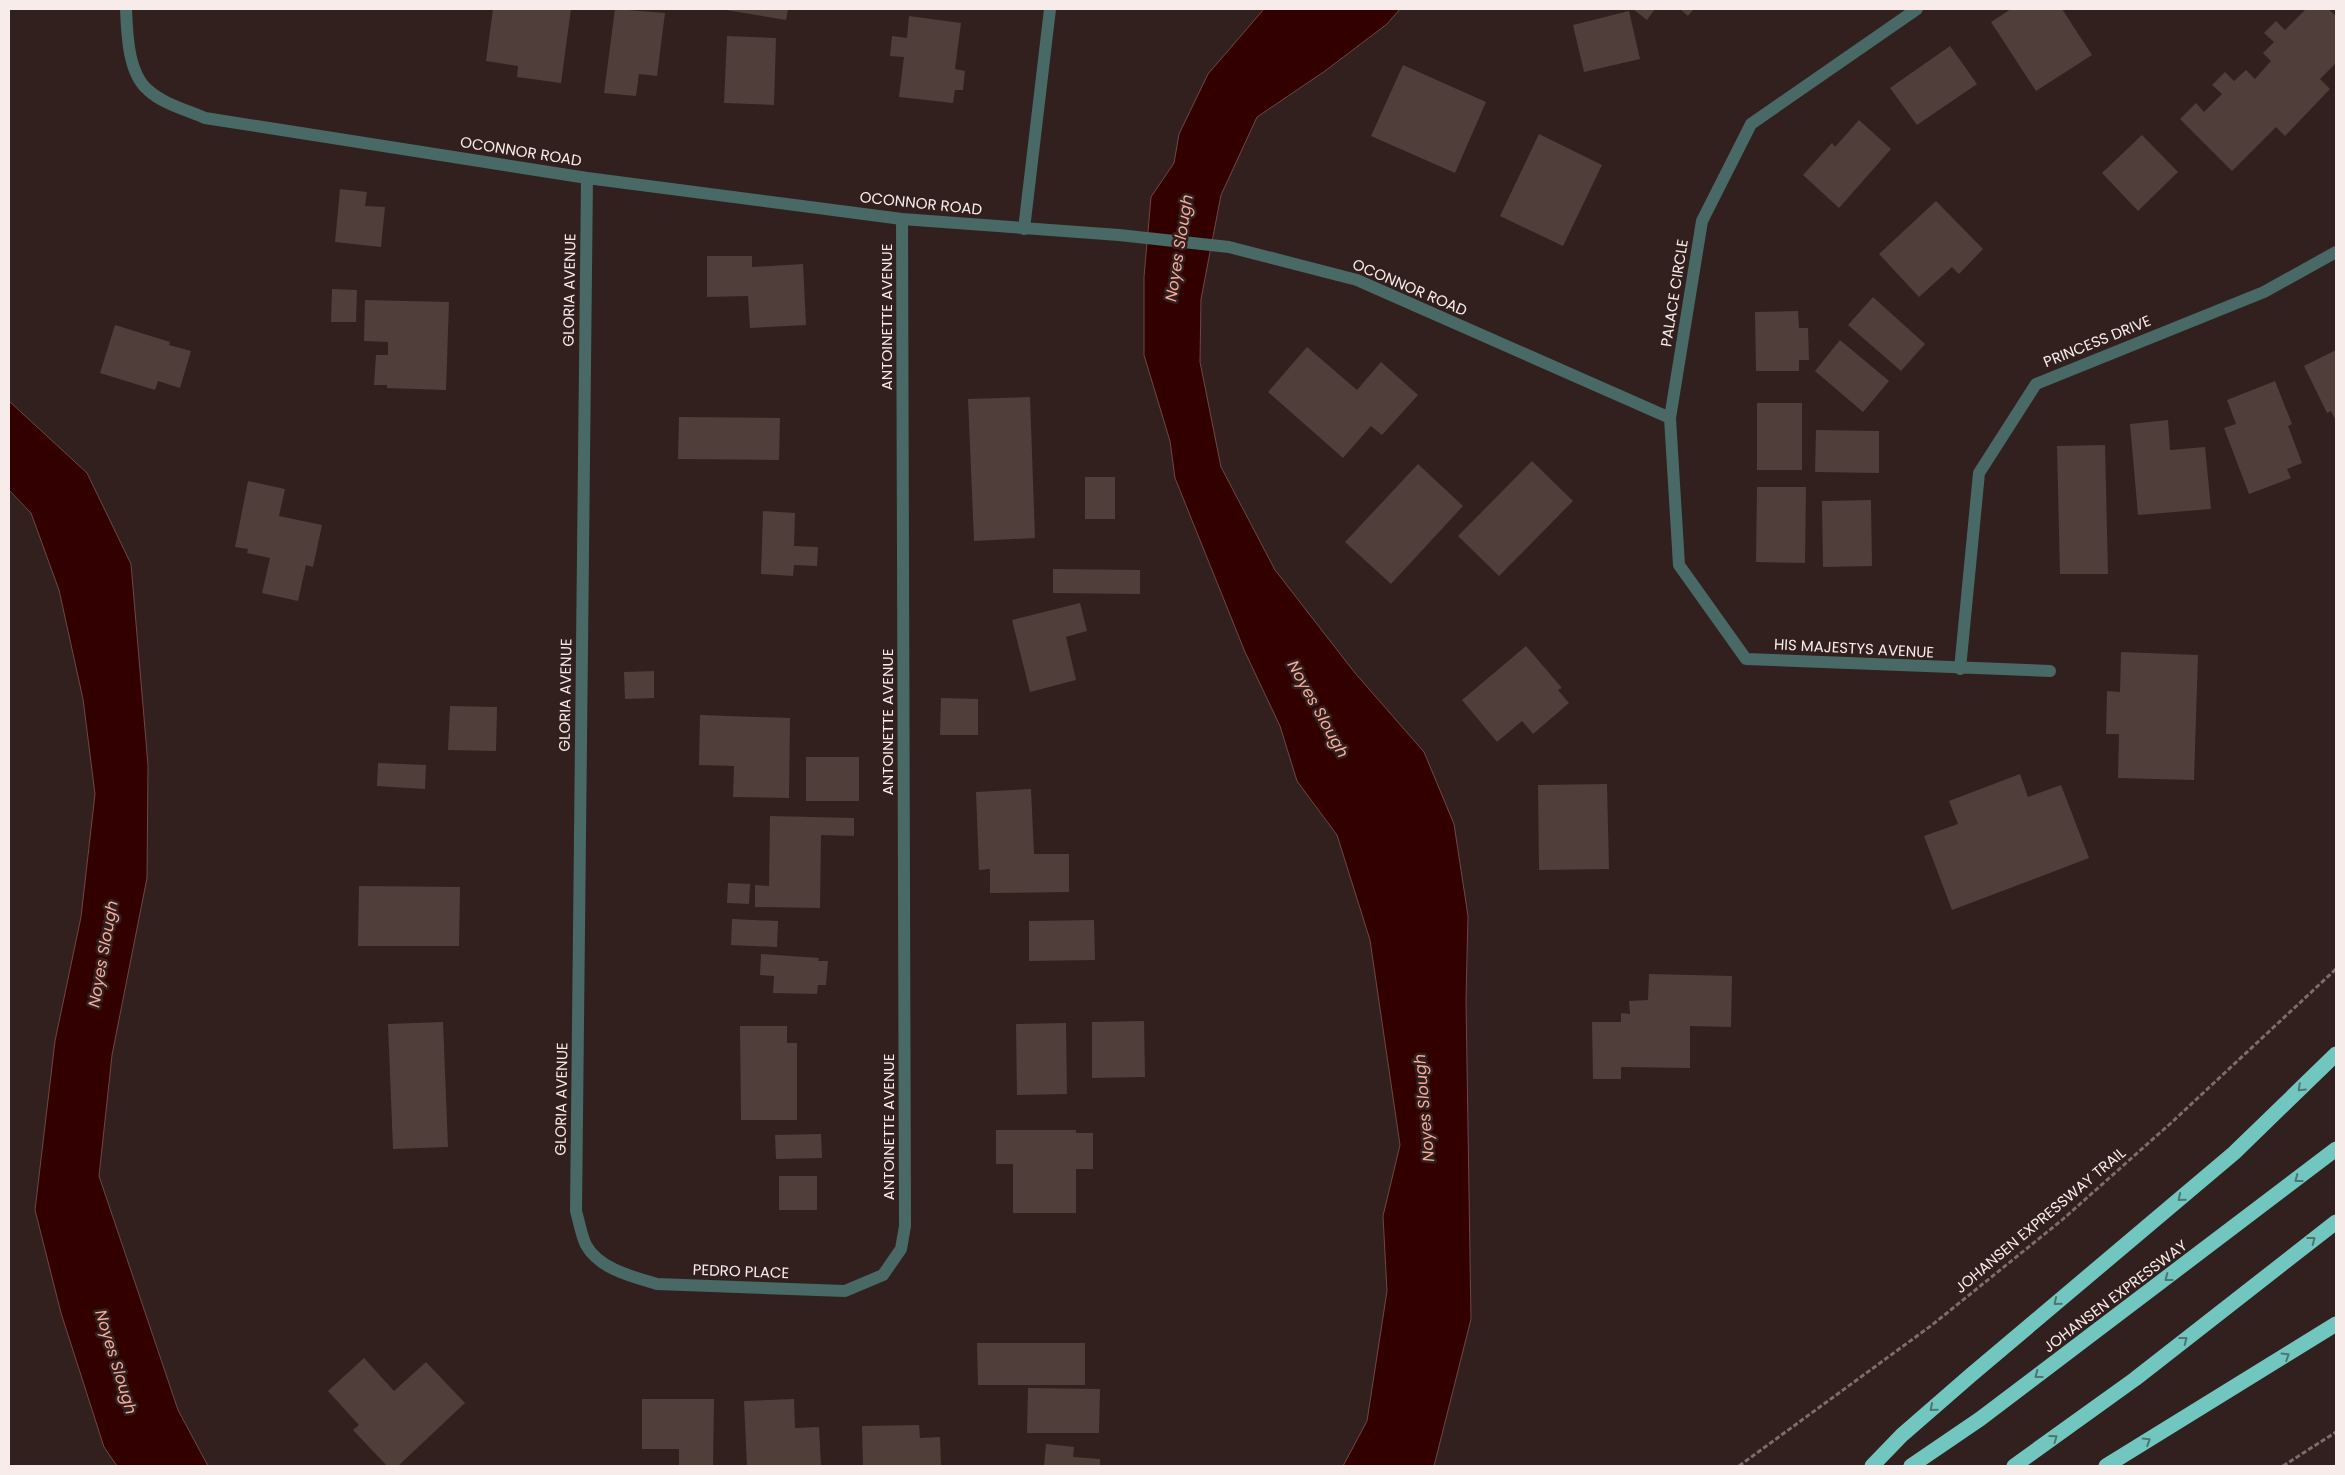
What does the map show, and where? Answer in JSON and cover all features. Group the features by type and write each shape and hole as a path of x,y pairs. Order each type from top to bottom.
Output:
{"highway":[{"path":"1872,1466 1902,1435 1970,1375 2234,1153 2336,1054"},
{"name":"JOHANSEN EXPRESSWAY","path":"1911,1466 1988,1413 2336,1150"},
{"path":"2014,1466 2135,1379 2336,1222"},
{"path":"2106,1466 2336,1324"}],"street":[{"name":"OCONNOR ROAD","path":"126,9 130,44 137,75 148,90 166,101 205,118 587,178 902,219 1119,235 1229,246 1357,280 1670,418"},
{"path":"1024,229 1050,9"},
{"name":"PALACE CIRCLE","path":"1746,659 1679,566 1670,418 1702,221 1751,124 1917,9"},
{"name":"GLORIA AVENUE","path":"576,1211 587,178"},
{"name":"ANTOINETTE AVENUE","path":"902,219 905,1226"},
{"name":"PRINCESS DRIVE","path":"1960,669 1979,473 2036,384 2264,292 2336,252"},
{"name":"HIS MAJESTYS AVENUE","path":"1746,659 1960,669 2050,671"},
{"name":"PEDRO PLACE","path":"576,1211 586,1245 600,1261 630,1276 657,1284 845,1291 883,1275 901,1249 905,1226"}],"path":[{"name":"JOHANSEN EXPRESSWAY TRAIL","path":"1739,1466 1932,1325 2062,1220 2171,1123 2336,969"},
{"path":"2282,1466 2336,1432"}],"water":[{"name":"Noyes Slough","path":"1264,9 1400,9 1387,24 1325,71 1257,117 1221,195 1201,299 1200,362 1221,467 1275,570 1355,673 1424,752 1454,824 1468,916 1466,1000 1471,1319 1434,1466 1343,1466 1367,1421 1387,1291 1383,1216 1400,1145 1370,940 1337,835 1297,781 1280,726 1245,652 1175,478 1170,441 1144,355 1144,277 1151,197 1174,163 1179,134 1208,74"},
{"name":"Noyes Slough","path":"9,401 87,473 131,564 148,765 147,878 112,1055 99,1176 178,1410 208,1466 117,1466 104,1447 61,1313 35,1210 55,1041 81,917 95,794 83,699 59,590 31,513 9,490"}],"building":[{"path":"493,9 571,9 561,83 517,77 518,66 486,61"},
{"path":"615,9 665,13 657,76 639,74 636,96 604,93"},
{"path":"720,9 788,9 786,20"},
{"path":"1633,9 1655,9 1647,20"},
{"path":"1680,9 1694,9 1688,16"},
{"path":"2011,9 2062,9 2092,55 2036,91 1991,22"},
{"path":"2304,9 2328,9 2336,16 2336,63 2320,79 2330,89 2285,136 2276,127 2232,171 2180,119 2196,103 2204,112 2222,94 2212,85 2225,72 2234,81 2246,70 2255,79 2271,61 2263,53 2274,42 2264,33 2276,21 2285,30"},
{"path":"1629,11 1640,59 1584,72 1573,25"},
{"path":"909,16 961,23 955,69 965,71 963,90 955,90 953,103 899,97 904,57 890,56 892,36 907,38"},
{"path":"727,36 776,38 774,105 724,103"},
{"path":"1950,46 1977,84 1917,125 1890,88"},
{"path":"1403,65 1486,102 1455,173 1371,136"},
{"path":"1859,120 1891,149 1839,208 1803,175 1832,143 1835,147"},
{"path":"1539,134 1602,165 1563,246 1500,216"},
{"path":"2142,135 2178,172 2138,211 2102,173"},
{"path":"340,189 367,192 365,206 385,207 381,247 335,242"},
{"path":"1936,201 1983,249 1959,274 1952,267 1919,297 1879,254"},
{"path":"707,256 752,256 752,267 803,264 806,325 750,328 748,296 707,297"},
{"path":"332,289 357,290 356,322 331,322"},
{"path":"1873,297 1925,344 1901,371 1848,325"},
{"path":"365,300 449,302 446,390 387,388 387,385 374,385 376,355 388,355 388,342 364,341"},
{"path":"1798,311 1799,328 1808,328 1809,360 1799,360 1799,371 1756,371 1755,312"},
{"path":"115,325 170,342 169,345 191,351 180,388 158,381 155,390 100,373"},
{"path":"1840,340 1889,381 1863,412 1815,371"},
{"path":"1307,347 1357,390 1381,362 1418,395 1382,435 1371,426 1343,458 1268,392"},
{"path":"2336,350 2336,421 2331,411 2327,413 2304,366"},
{"path":"2275,381 2292,424 2288,426 2302,463 2287,469 2291,478 2249,494 2224,428 2236,424 2227,400"},
{"path":"1030,397 1035,538 974,541 968,399"},
{"path":"1757,403 1802,403 1802,470 1757,470"},
{"path":"679,417 780,418 779,460 678,459"},
{"path":"2168,420 2170,450 2205,447 2211,509 2138,515 2130,424"},
{"path":"1816,430 1879,431 1879,473 1815,472"},
{"path":"2105,445 2108,574 2060,574 2057,446"},
{"path":"1532,461 1573,501 1499,576 1458,536"},
{"path":"1418,464 1463,506 1391,584 1345,542"},
{"path":"1085,477 1115,477 1115,519 1085,519"},
{"path":"248,481 285,489 279,516 322,525 313,567 306,565 298,601 262,593 270,558 247,553 248,549 235,547"},
{"path":"1757,487 1806,487 1805,563 1756,562"},
{"path":"1871,500 1872,566 1823,567 1822,501"},
{"path":"763,511 795,513 794,546 818,547 817,566 794,565 793,576 761,574"},
{"path":"1053,569 1140,570 1140,594 1053,593"},
{"path":"1080,603 1087,631 1066,637 1076,680 1030,692 1012,620"},
{"path":"1526,646 1562,688 1558,690 1569,703 1533,734 1522,721 1497,742 1462,700"},
{"path":"2121,652 2198,655 2194,780 2118,778 2119,734 2106,734 2107,691 2120,692"},
{"path":"654,671 654,698 625,699 624,672"},
{"path":"941,698 978,699 978,735 940,735"},
{"path":"450,706 497,707 496,751 448,750"},
{"path":"700,715 790,718 789,798 733,797 734,766 699,765"},
{"path":"806,757 859,757 859,801 806,801"},
{"path":"378,763 426,765 425,789 377,786"},
{"path":"2020,774 2028,797 2061,785 2089,858 1952,910 1924,836 1958,824 1949,801"},
{"path":"1607,784 1609,869 1539,870 1538,785"},
{"path":"1031,789 1034,854 1069,854 1069,892 990,893 990,869 979,870 976,792"},
{"path":"770,816 854,818 854,836 821,835 820,908 755,907 755,885 769,886"},
{"path":"728,883 750,884 749,904 727,903"},
{"path":"359,886 460,887 459,946 358,946"},
{"path":"732,919 778,921 777,947 731,945"},
{"path":"1094,920 1095,960 1029,961 1029,921"},
{"path":"761,954 819,958 818,961 828,961 826,985 818,985 817,994 773,993 774,976 760,975"},
{"path":"1649,974 1732,976 1731,1027 1690,1026 1690,1068 1621,1067 1621,1079 1593,1079 1592,1022 1621,1022 1621,1013 1630,1014 1629,1001 1648,1000"},
{"path":"1144,1021 1145,1077 1092,1078 1092,1022"},
{"path":"443,1022 448,1147 393,1149 388,1024"},
{"path":"1066,1023 1067,1094 1017,1095 1016,1024"},
{"path":"740,1026 787,1026 787,1043 797,1043 797,1120 741,1120"},
{"path":"996,1130 1076,1130 1076,1133 1093,1133 1093,1169 1076,1169 1076,1213 1013,1213 1013,1164 996,1164"},
{"path":"821,1134 822,1158 776,1159 775,1135"},
{"path":"779,1176 817,1176 817,1210 779,1210"},
{"path":"977,1343 1085,1343 1085,1385 978,1385"},
{"path":"364,1358 394,1391 426,1362 465,1403 398,1466 387,1466 353,1430 359,1425 328,1391"},
{"path":"1028,1388 1100,1389 1099,1433 1027,1433"},
{"path":"642,1399 714,1399 713,1466 679,1466 679,1449 642,1449"},
{"path":"794,1399 795,1428 819,1427 821,1466 747,1466 744,1401"},
{"path":"919,1425 920,1438 940,1437 941,1466 863,1466 862,1426"},
{"path":"1046,1444 1074,1447 1073,1457 1100,1459 1100,1466 1044,1466"}]}
